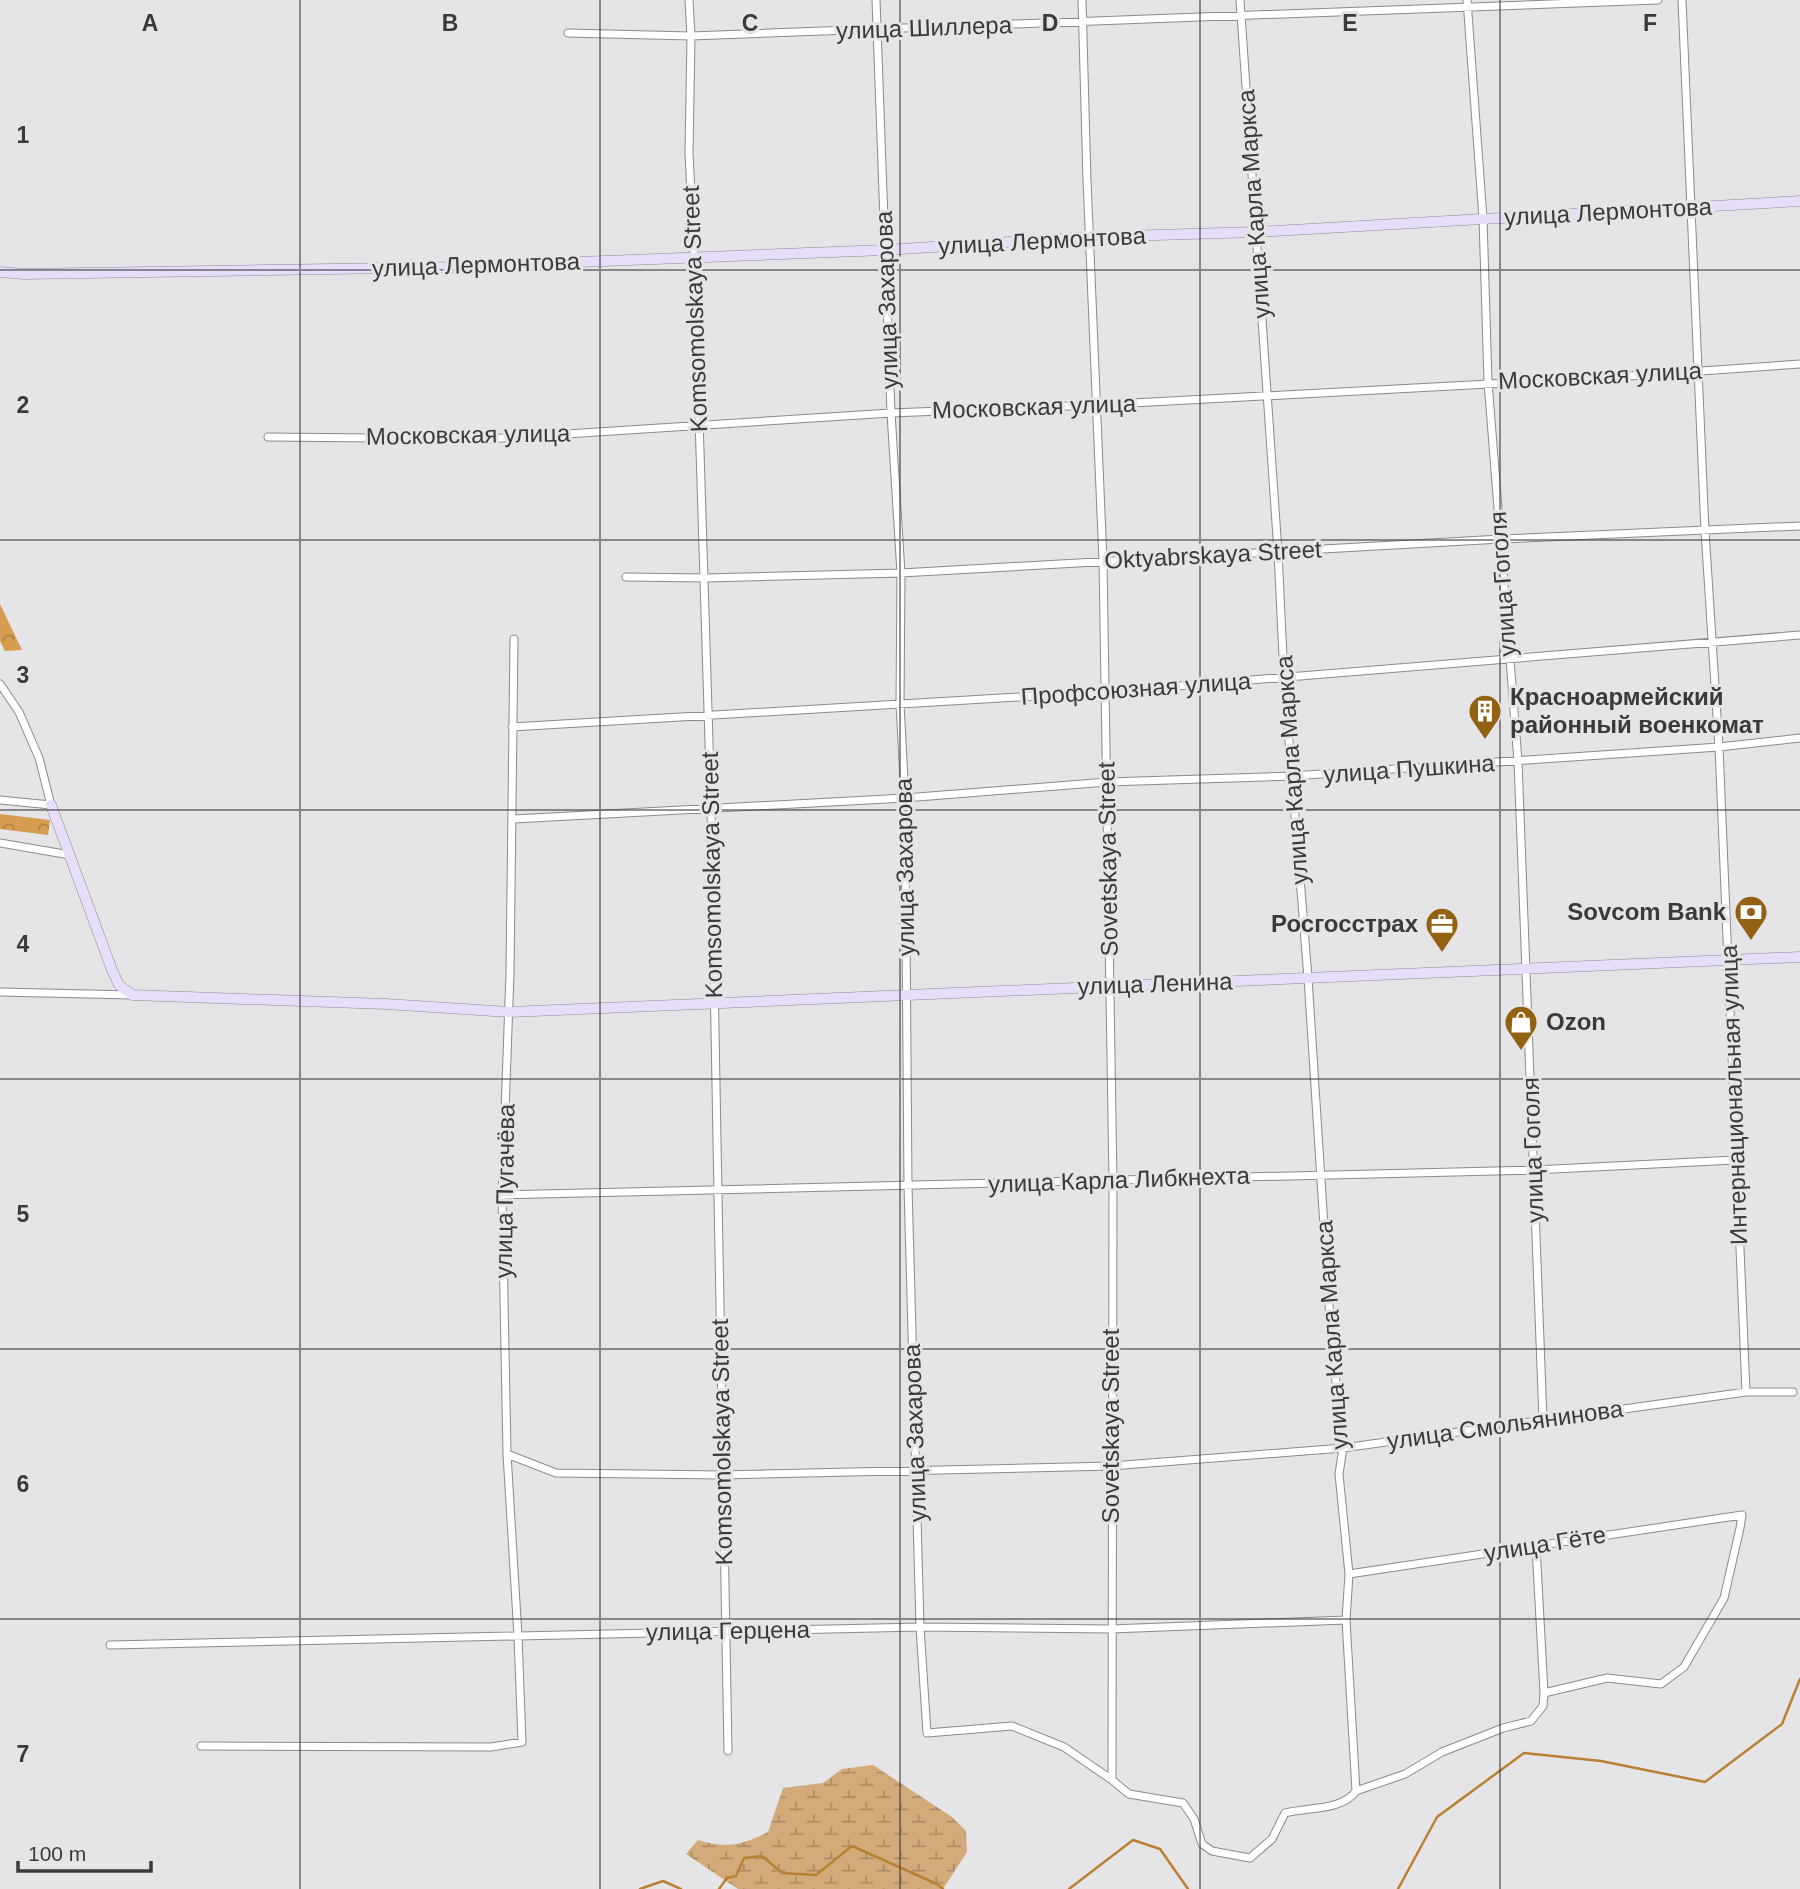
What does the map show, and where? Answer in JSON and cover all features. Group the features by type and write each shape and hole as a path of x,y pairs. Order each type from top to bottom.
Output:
{"street":[{"name":"Komsomolskaya Street","path":"689,0 689,153 711,807 728,1751"},
{"name":"улица Захарова","path":"876,0 891,413 901,573 900,704 905,798 908,1186 920,1628 927,1734 1012,1726 1064,1747 1112,1780"},
{"name":"Sovetskaya Street","path":"1082,0 1095,405 1104,561 1113,1181 1112,1780"},
{"name":"улица Карла Маркса","path":"1240,0 1278,552 1284,678 1308,978 1331,1335 1343,1448 1339,1474 1349,1574 1346,1620 1356,1791"},
{"name":"улица Шиллера","path":"568,33 691,36 1241,17 1467,4 1658,0"},
{"name":"Интернациональная улица","path":"1682,0 1705,531 1729,960 1746,1392"},
{"name":"улица Гоголя","path":"1467,4 1483,218 1488,382 1518,761 1543,1419"},
{"name":"улица Лермонтова","path":"0,272 24,274 453,267 885,250 1800,201"},
{"name":"Московская улица","path":"268,436 488,439 891,413 1095,405 1800,364"},
{"name":"Oktyabrskaya Street","path":"626,577 705,578 901,573 1501,539 1800,526"},
{"name":"Профсоюзная улица","path":"512,727 1104,692 1800,635"},
{"name":"улица Пугачёва","path":"201,1746 491,1747 522,1742 507,1454 502,1195 509,1012 514,639"},
{"path":"0,684 19,712 40,758 51,805 112,970 119,985 132,995"},
{"name":"улица Пушкина","path":"513,819 905,798 1107,782 1292,776 1719,747 1800,738"},
{"path":"0,800 51,805"},
{"path":"0,844 70,855"},
{"name":"улица Ленина","path":"132,995 386,1003 509,1012 1800,957"},
{"path":"0,992 132,995"},
{"name":"улица Карла Либкнехта","path":"502,1195 717,1192 1534,1170 1735,1160"},
{"name":"улица Смольянинова","path":"507,1454 556,1473 723,1475 1111,1466 1343,1448 1746,1392 1793,1392"},
{"name":"улица Гёте","path":"1349,1574 1742,1515 1724,1598 1684,1667 1661,1684 1608,1678 1544,1693"},
{"path":"1112,1780 1129,1794 1183,1803 1194,1819 1202,1844 1212,1851 1250,1858 1272,1839 1285,1814 1299,1809 1331,1806 1352,1797 1356,1791 1405,1774 1454,1747 1503,1728 1531,1721 1543,1706 1544,1693 1536,1546"},
{"name":"улица Герцена","path":"110,1644 920,1628 1111,1629 1346,1620"}],"green space":[{"path":"0,604 22,650 5,651 0,641"},
{"path":"0,814 50,820 48,835 0,829"},
{"path":"873,1765 952,1817 966,1831 967,1852 943,1889 738,1889 686,1854 698,1840 726,1845 750,1840 768,1832 783,1788 823,1783 842,1769"}],"waterway":[{"path":"1398,1889 1437,1817 1524,1753 1601,1761 1705,1782 1782,1724 1800,1679"},
{"path":"1069,1889 1133,1840 1160,1849 1188,1889"},
{"path":"719,1889 727,1878 736,1876 744,1858 762,1856 782,1873 816,1875 852,1846 943,1889"},
{"path":"640,1889 663,1881 681,1889"}],"place":[{"name":"Красноармейский районный военкомат","path":"1485,741"},
{"name":"Sovcom Bank","path":"1751,942"},
{"name":"Росгосстрах","path":"1442,954"},
{"name":"Ozon","path":"1521,1052"}]}
